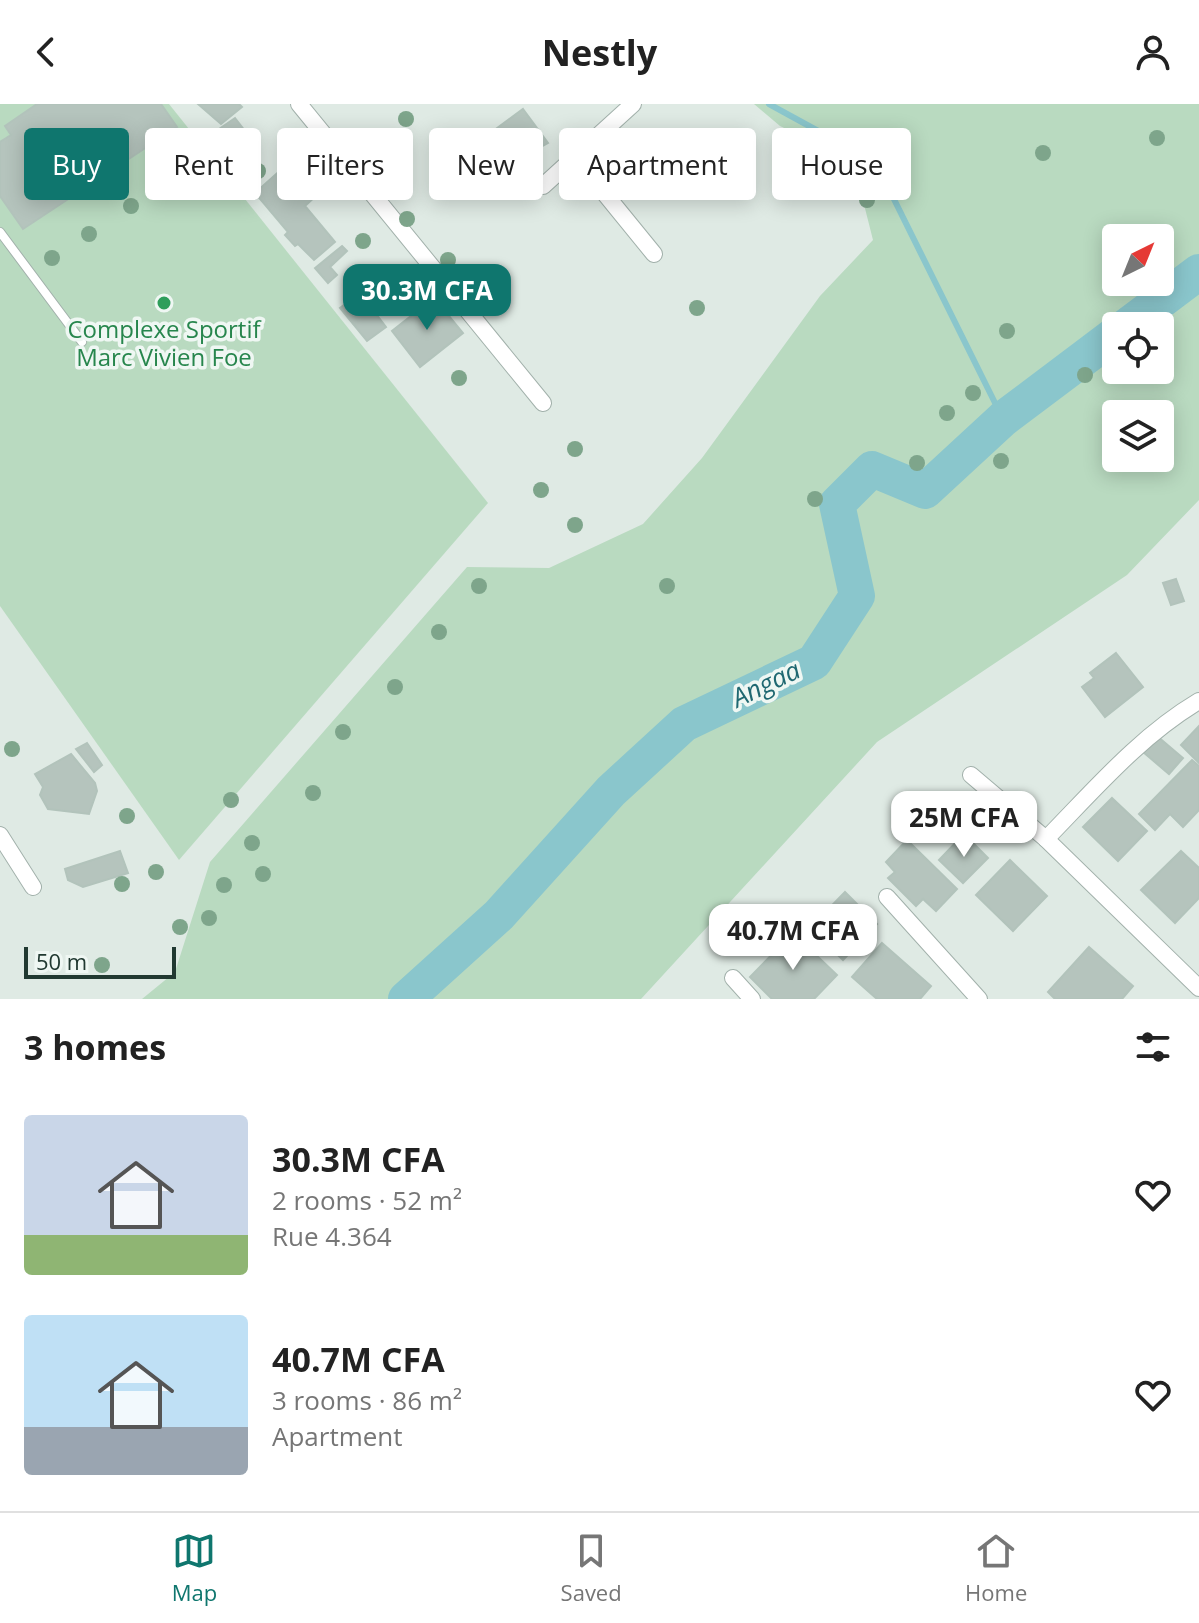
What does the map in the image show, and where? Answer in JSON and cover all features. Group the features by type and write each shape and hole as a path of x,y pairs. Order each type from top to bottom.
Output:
{"street":[{"path":"299,104 543,403"},
{"path":"607,128 633,104"},
{"path":"543,186 559,172"},
{"path":"610,200 654,254"},
{"path":"1046,839 1134,750 1172,717 1199,701"},
{"path":"971,775 1046,839 1199,988"},
{"path":"0,835 33,887"},
{"path":"887,897 979,999"},
{"path":"733,978 752,999"}],"lane":[{"path":"0,232 82,342"}],"green space":[{"name":"Complexe Sportif Marc Vivien Foe","path":"0,104 169,104 188,128 145,128 145,200 246,200 488,503 179,860 0,606"},
{"path":"754,104 1199,104 1199,500 1127,575 877,742 641,999 142,999 175,972 210,862 467,567 549,568 643,524 702,458 820,296 873,240 863,200 911,200 911,128 784,128"}],"building":[{"path":"37,104 161,104 177,127 145,128 145,148 129,159 129,128 24,128 24,200 67,200 23,229 0,196 0,142 11,135 5,126"},
{"path":"198,104 239,104 242,107 221,124"},
{"path":"523,109 537,128 497,128"},
{"path":"235,118 243,128 220,128"},
{"path":"277,173 277,200 312,200 305,206 335,242 314,260 285,235 288,232 261,200 261,188"},
{"path":"342,246 347,251 330,267 337,275 328,283 315,268"},
{"path":"364,290 378,307 373,310 386,327 367,341 340,308"},
{"path":"434,298 463,333 420,367 392,331"},
{"path":"1176,579 1184,601 1171,605 1163,583"},
{"path":"1116,653 1143,687 1105,717 1082,687 1094,678 1090,673"},
{"path":"1199,726 1199,763 1181,745"},
{"path":"1157,736 1183,758 1169,774 1143,752"},
{"path":"87,743 102,765 94,772 76,749"},
{"path":"71,754 95,783 97,791 89,814 48,809 40,795 43,787 35,774"},
{"path":"1192,760 1199,766 1199,810 1183,827 1170,814 1155,830 1139,814"},
{"path":"1112,798 1147,831 1118,861 1083,827"},
{"path":"964,834 988,858 963,883 939,860"},
{"path":"907,840 957,889 936,911 923,899 916,906 888,878 895,872 886,862"},
{"path":"120,851 128,873 83,887 68,880 65,869"},
{"path":"1181,851 1199,868 1199,898 1175,923 1141,890"},
{"path":"1010,860 1047,896 1013,931 976,895"},
{"path":"845,892 877,924 843,960 810,928"},
{"path":"793,933 837,975 814,999 772,999 750,977"},
{"path":"882,943 931,986 920,999 877,999 852,977"},
{"path":"1089,947 1133,986 1122,999 1055,999 1048,992"}],"waterway":[{"path":"769,104 842,144 881,173 1003,419"},
{"name":"Angaa","path":"1146,312 1199,272"},
{"name":"Angaa","path":"406,999 499,915 611,791 684,724 814,662 857,596 837,504 872,469 925,491 1003,419 1102,345"}],"place":[{"name":"Complexe Sportif Marc Vivien Foe","path":"164,303"}]}
